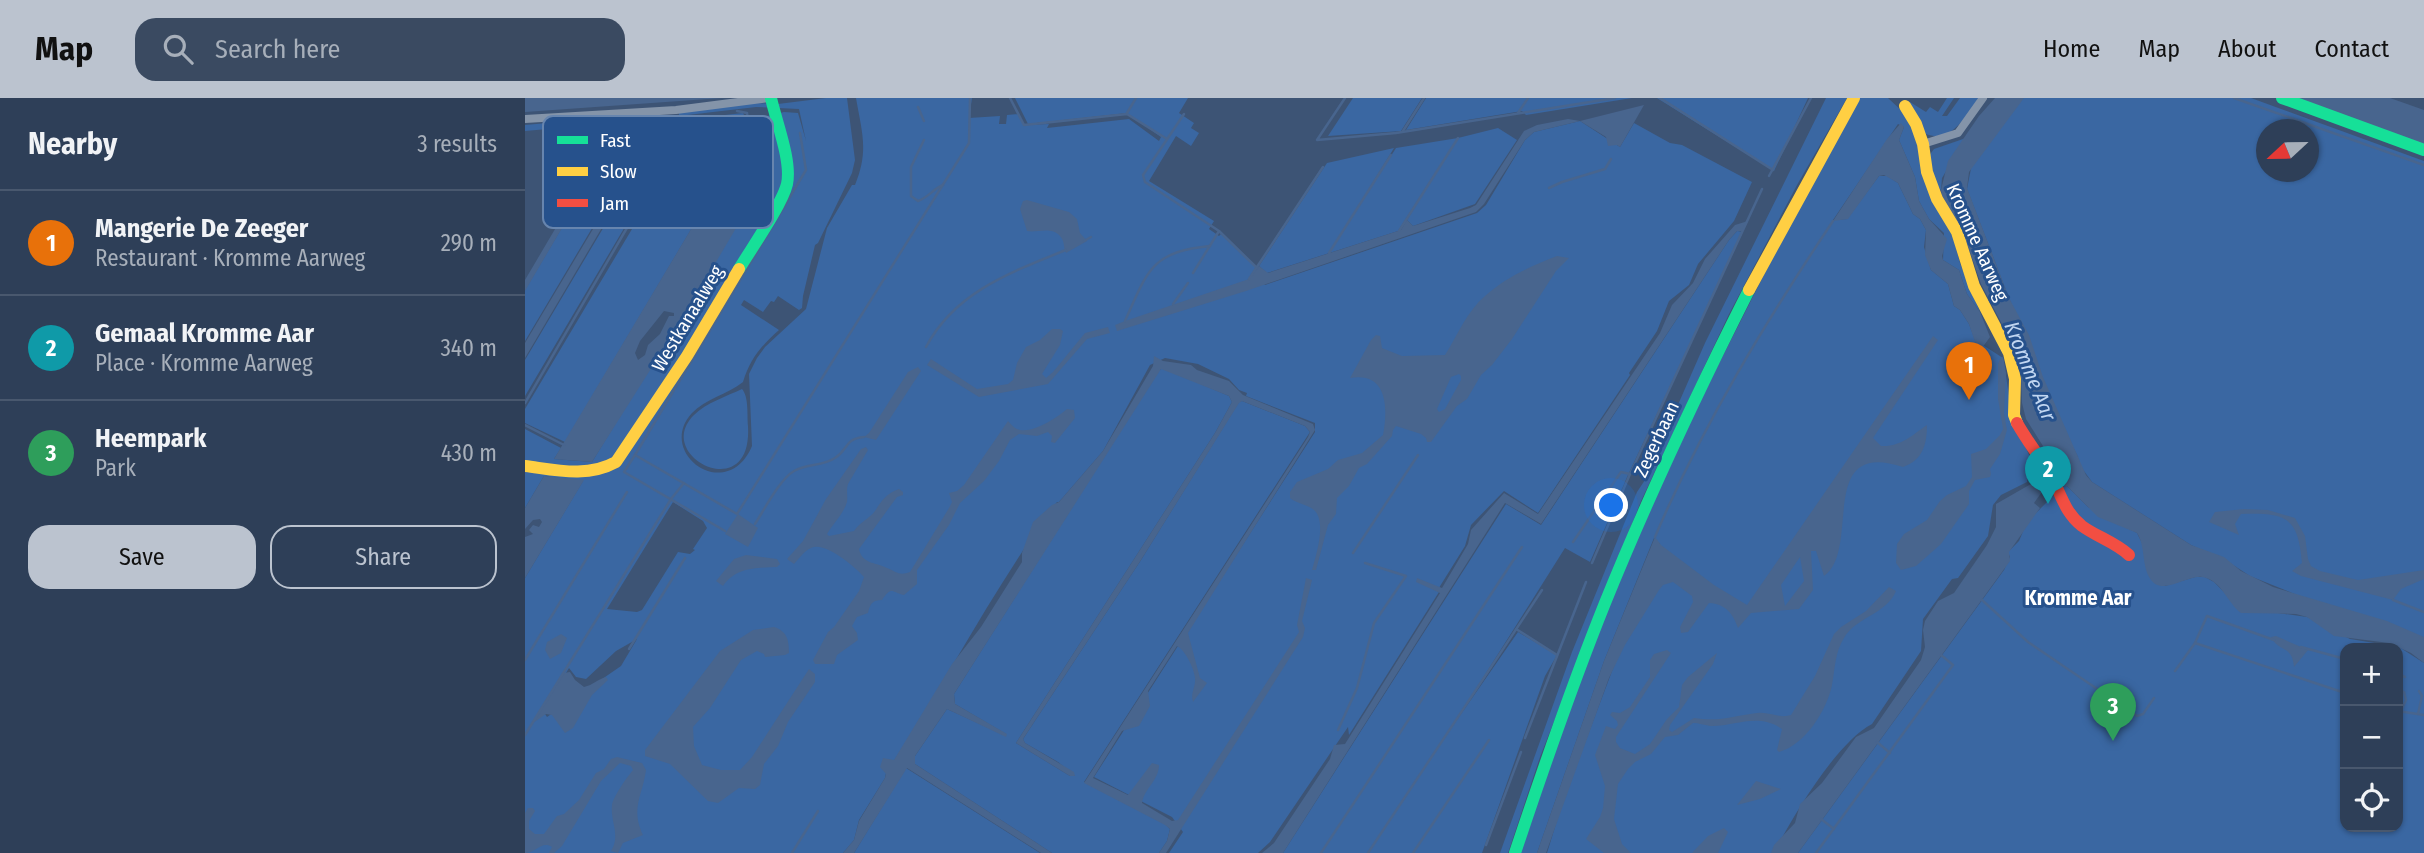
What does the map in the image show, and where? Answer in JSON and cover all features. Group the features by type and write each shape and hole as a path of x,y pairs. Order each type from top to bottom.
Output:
{"street":[{"name":"Westkanaalweg","path":"575,116 676,110 770,98 787,166 787,183 773,211"},
{"name":"Zegerbaan","path":"1515,853 1593,633 1644,510 1715,357 1854,98"},
{"path":"1923,144 1958,133 1983,98"},
{"path":"2282,98 2424,150"},
{"name":"Kromme Aarweg","path":"1905,106 1916,124 1923,144 1927,172 1937,199 1957,232 1974,286 2009,354 2015,379 2014,415 2019,426 2056,488 2063,505 2082,526 2129,555"},
{"name":"Westkanaalweg","path":"525,119 543,118"},
{"name":"Westkanaalweg","path":"525,466 591,472 605,470 616,462 687,356 763,228"}],"shaded area":[{"path":"847,98 855,160 852,173 815,245 802,308 799,310 778,296 763,312 744,300 741,305 779,330 757,353 743,382 697,408 683,428 682,443 688,457 699,467 712,472 727,471 741,463 752,446 749,374 765,347 806,309 827,228 852,185 855,185 863,152 856,98 972,98 969,118 1000,116 999,124 1006,124 1007,115 1018,114 1024,125 1049,124 1047,128 1129,119 1159,141 1161,137 1127,113 1028,124 1015,98 1188,98 1179,113 1194,123 1191,128 1199,133 1191,146 1176,136 1149,181 1214,221 1209,229 1219,236 1221,234 1256,267 1253,272 1265,285 1477,213 1486,205 1525,140 1534,132 1580,121 1620,147 1634,123 1752,182 1734,221 1698,264 1689,285 1669,301 1657,331 1630,375 1538,513 1504,491 1471,525 1465,546 1437,591 1439,592 1349,735 1348,727 1270,842 1258,853 1169,853 1183,832 1172,817 1094,777 1315,432 1315,423 1246,396 1247,393 1239,390 1229,379 1198,364 1165,358 1150,365 1103,451 1057,502 1012,568 886,773 859,820 854,840 843,853 525,853 525,578 583,481 544,476 525,508 525,429 561,448 554,459 592,462 735,228 773,228 773,116 767,116 784,112 798,113 806,141 799,109 756,107 679,116 679,113 755,103 778,104","holes":["673,502 703,521 707,528 693,549 695,550 690,554 678,552 642,610 637,612 607,609","637,639 621,666 547,717 543,711 569,668 576,677 586,679 616,651"]},
{"path":"1353,98 1422,98 1401,131 1328,136"},
{"path":"1426,98 1632,98 1526,115 1522,111 1406,130"},
{"path":"1657,98 1808,98 1774,171"},
{"path":"1826,98 1847,98 1797,185 1729,314 1641,501 1540,757 1508,853 1500,853 1572,652 1637,492 1645,480 1705,343"},
{"path":"1860,98 1888,98 1905,114 1914,128 1952,232 1960,263 1980,312 1967,294 1959,270 1943,260 1944,233 1929,219 1919,201 1915,177 1899,140 1904,127 1898,124 1833,220 1847,219 1879,176 1887,176 1898,183 1913,214 1920,219 1926,230 1924,247 1931,270 1948,284 1954,306 1969,324 1975,340 2003,358 2013,420 2030,457 2027,482 2001,495 1993,505 1988,536 1958,578 1952,579 1923,619 1921,651 1872,724 1858,733 1830,763 1792,820 1774,853 1547,853 1563,801 1660,544 1654,538 1604,661 1537,853 1520,853 1596,630 1695,411 1806,192"},
{"path":"1947,98 1954,98 1942,116 1947,116 1960,98 1979,98 1951,131 1935,136 1926,134 1908,105 1910,102 1926,112 1930,107 1938,112"},
{"path":"2019,98 2251,98 2309,119 2256,119 2256,182 2319,182 2319,123 2424,161 2424,644 2354,612 2297,595 2250,576 2230,563 2191,545 2092,482 2081,467 2067,436 1967,189 1973,158"},
{"path":"743,113 744,116 716,116"},
{"path":"543,123 543,129 525,131 525,125"},
{"path":"1498,128 1517,140 1475,204 1413,226 1407,220 1437,170 1398,231 1267,273 1259,266 1327,163 1394,148 1332,249 1396,148 1458,138"},
{"path":"1966,138 1942,178 1941,190 1934,184 1928,157 1934,149"},
{"path":"562,228 592,228 525,341 525,290"},
{"path":"603,228 624,228 525,396 525,360"},
{"path":"633,228 692,228 565,442 525,423 525,409"},
{"path":"1737,231 1743,232 1628,475 1590,562 1565,548 1452,727 1518,632 1557,655 1545,676 1482,853 1283,853 1506,504 1541,525"},
{"path":"1163,368 1229,396 1232,402 1215,433 1016,743 1070,776 1075,776 1023,739 1141,560 1239,402 1305,426 1310,432 1084,782 1165,824 1170,829 1167,841 1159,853 1052,853 915,764 915,756 947,709 1006,736 955,704 954,694 1158,371"},
{"path":"742,389 746,397 748,426 745,450 736,464 722,469 707,466 694,458 685,445 684,431 699,411"},
{"path":"2067,486 2088,507 2137,533 2144,547 2145,560 2165,586 2195,577 2205,577 2227,595 2278,613 2307,617 2350,639 2374,643 2340,643 2340,832 2403,832 2403,650 2424,663 2424,853 1798,853 2004,570 2010,557 2008,552 2019,541 2027,522 2059,490 2058,487"},
{"path":"906,768 1040,853 854,853"}],"water":[{"path":"525,98 722,98 525,112"},
{"path":"1995,98 2024,98 1969,172 1967,188 2009,298 2029,335 2043,377 2086,475 2092,482 2191,545 2224,557 2241,571 2273,587 2387,621 2424,637 2424,663 2403,649 2403,643 2334,636 2307,617 2296,614 2241,613 2215,582 2209,579 2196,577 2168,586 2156,584 2148,575 2137,533 2098,517 2067,486 2058,487 2060,477 2055,474 2058,470 2026,419 2016,351 1981,284 1963,232 1942,197 1941,190 1948,161"},
{"path":"2287,98 2390,98 2424,110 2424,148"},
{"path":"1644,105 1620,147 1608,146 1606,137 1580,121"},
{"path":"1568,119 1580,121 1534,132 1525,140 1484,204 1476,212 1246,291 1117,331 1115,325 1125,321 1249,279 1259,266 1268,273 1401,230 1407,220 1413,226 1470,208 1476,205 1524,131 1537,125"},
{"path":"1901,123 1904,127 1899,140 1915,177 1919,201 1929,219 1947,239 1943,260 1959,270 1967,294 1980,312 1990,337 1982,348 1976,345 1969,324 1954,306 1948,284 1931,270 1925,255 1926,230 1920,219 1913,214 1898,183 1884,175 1879,176 1848,219 1833,221 1887,139"},
{"path":"1023,201 1069,212 1077,219 1080,233 1087,241 1066,253 1063,240 1056,233 1027,231 1020,209"},
{"path":"1748,221 1743,231 1737,231 1729,240 1541,524 1505,503 1283,853 1262,853 1274,843 1330,759 1334,745 1345,744 1440,593 1416,582 1417,578 1442,588 1468,544 1471,530 1504,493 1538,514 1660,333 1672,305 1693,283 1705,259 1735,225"},
{"path":"556,228 562,228 525,291 525,280"},
{"path":"594,228 602,228 525,358 525,343"},
{"path":"692,228 736,228 592,462 554,459","holes":["664,311 674,313 674,316 669,316 660,334 648,345 645,355 638,360 635,353 640,341"]},
{"path":"1557,256 1569,258 1556,271 1512,339 1481,375 1467,399 1457,406 1431,442 1427,442 1421,434 1396,426 1392,436 1367,464 1359,468 1349,486 1337,498 1336,514 1328,525 1316,570 1312,570 1320,522 1314,510 1290,498 1290,492 1297,482 1328,469 1338,460 1362,453 1383,435 1383,394 1372,380 1363,377 1350,378 1371,340 1376,335 1380,336 1382,348 1402,356 1445,355 1468,316 1485,296 1528,268","holes":["1459,374 1461,376 1445,409 1439,412 1437,409 1451,377"]},
{"path":"1108,327 1110,333 1087,339 1048,384 979,397 927,365 931,359 977,389 1008,384 1013,380 1017,363 1026,347 1040,340 1052,329 1060,329 1063,331 1060,345 1042,374 1046,378 1085,333"},
{"path":"1933,336 1938,340 1873,438 1881,446 1895,445 1927,425 1923,450 1915,460 1903,467 1876,462 1859,468 1849,482 1835,563 1824,576 1816,551 1811,551 1813,590 1799,609 1751,613 1738,628 1728,611 1720,605 1709,603 1688,632 1681,633 1680,627 1693,602 1692,596 1673,582 1663,585 1659,590 1625,645 1609,678 1546,853 1537,853 1604,661 1655,537 1661,545 1714,585 1747,605","holes":["1800,557 1804,581 1785,606 1781,585"]},
{"path":"1154,356 1163,361 1191,365 1197,370 1229,381 1243,395 1313,424 1315,430 1188,633 1200,678 1207,683 1193,702 1194,674 1186,655 1177,646 1148,691 1150,706 1139,726 1122,731 1093,778 1128,795 1152,763 1159,765 1157,775 1142,803 1172,821 1178,820 1299,632 1297,625 1306,578 1312,580 1302,621 1305,628 1303,637 1166,853 1159,853 1167,841 1170,829 1084,783 1308,437 1310,432 1305,426 1242,401 1023,739 1025,743 1074,772 1075,776 1070,776 1016,743 1215,433 1232,402 1229,396 1161,369 954,694 955,704 1007,734 1006,737 947,709 915,756 915,764 1052,853 1041,853 907,768 854,853 843,853 854,840 859,821 885,778 886,774 880,767 883,758 894,760 952,664 981,627 1022,562 1022,553 1033,522 1059,502 1103,451 1153,366"},
{"path":"2003,357 2006,373 2004,413 2007,430 2000,454 1990,469 1990,477 1975,480 1969,491 1969,504 1941,544 1916,566 1901,570 1896,563 1897,544 1904,534 1927,520 1947,495 1966,486 1972,477 1971,454 1986,449 2003,429 1998,399 1998,364"},
{"path":"918,367 921,371 876,440 864,437 908,372"},
{"path":"1067,409 1074,410 1075,418 1055,443 1051,442 1052,436 1048,432 1037,436 1019,434 1010,440 984,481 960,503 949,525 917,570 917,584 904,595 890,591 882,600 874,602 868,613 857,617 852,626 858,640 837,655 834,664 815,664 813,660 828,632 859,591 864,577 832,551 824,548 811,548 794,564 787,559 803,541 826,499 861,449 866,447 868,450 848,484 846,506 827,534 829,536 854,531 873,514 885,498 899,489 903,495 897,497 859,549 863,557 870,562 903,574 910,572 949,508 952,502 949,493 964,485 1008,421 1017,429 1029,430 1050,421"},
{"path":"544,476 584,480 525,578 525,537 533,534 529,530 533,525 539,527 542,522 540,519 533,520 525,529 525,508"},
{"path":"2036,481 2044,489 2034,503 2040,508 2009,552 2010,561 1798,853 1771,853 1774,845 1795,823 1800,804 1822,783 1856,737 1874,728 1921,660 1925,647 1925,621 1938,601 1954,593 1987,545 1996,527 1996,504"},
{"path":"2268,510 2295,518 2305,536 2311,566 2320,571 2358,580 2424,570 2424,579 2401,589 2393,600 2301,576 2292,571 2302,563 2297,535 2287,520 2269,515 2241,514 2235,524 2239,535 2209,522 2215,512"},
{"path":"738,514 758,528 748,547 725,534"},
{"path":"746,555 777,559 780,564 777,567 741,572 723,586 716,581 734,559"},
{"path":"1889,587 1896,591 1892,599 1849,631 1841,643 1825,705 1798,742 1779,752 1777,750 1782,729 1764,722 1746,721 1719,726 1693,723 1678,735 1665,737 1651,754 1628,769 1618,784 1614,819 1622,844 1631,853 1604,853 1586,839 1603,808 1605,786 1595,755 1606,726 1615,729 1618,725 1610,715 1612,712 1620,713 1630,707 1650,677 1650,660 1654,654 1667,650 1671,653 1616,737 1620,748 1635,754 1650,744 1679,707 1682,685 1688,677 1717,653 1713,664 1669,730 1672,732 1694,718 1719,719 1761,713 1791,715 1815,676 1834,634 1866,611"},
{"path":"774,627 786,637 789,653 765,657 757,651 741,660 710,708 693,727 694,746 702,765 721,770 740,770 752,757 809,669 815,674 815,682 788,722 778,746 764,764 760,785 755,789 739,788 718,803 708,801 670,764 645,756 645,750 720,651 753,630"},
{"path":"561,634 567,638 561,653 550,659 545,650 547,642"},
{"path":"2276,636 2308,650 2294,667 2291,655 2271,637"},
{"path":"570,672 584,687 606,677 608,680 592,695 573,728 565,733 552,715 546,714 533,723 564,673"},
{"path":"617,757 642,763 646,770 637,809 643,835 623,843 618,853 611,851 615,839 613,801 633,770 631,766 620,763 601,781 562,846 554,853 549,853 552,847 545,845 525,853 525,813 528,808 535,811 529,821 529,829 535,834 544,834 557,816 564,814 579,800 596,773"},
{"path":"1756,781 1781,789 1760,799 1737,805"},
{"path":"1724,828 1728,832 1718,853 1692,853 1708,836"}],"waterway":[{"path":"771,228 635,455 737,514 969,143 970,98"},
{"path":"1010,98 1024,125 1127,114 1167,139"},
{"path":"1127,113 1136,98"},
{"path":"1345,98 1317,140 1396,133 1615,98"},
{"path":"1403,131 1424,98"},
{"path":"1518,113 1528,98"},
{"path":"1660,98 1773,170"},
{"path":"1769,176 1811,98"},
{"path":"2234,98 2424,165"},
{"path":"918,107 924,121"},
{"path":"737,111 747,113 747,116"},
{"path":"1184,114 1143,175 1145,182 1219,231 1257,268"},
{"path":"773,225 806,170 800,133"},
{"path":"1399,231 1458,138"},
{"path":"924,140 911,167 911,196 918,201 943,185"},
{"path":"1329,253 1391,155"},
{"path":"1549,188 1605,169 1611,159"},
{"path":"1249,279 1323,167"},
{"path":"1592,563 1630,474 1762,189"},
{"path":"1655,537 1714,415 1833,221"},
{"path":"525,403 627,228"},
{"path":"1193,273 1219,231"},
{"path":"1084,241 1091,237"},
{"path":"1125,321 1146,276 1163,259 1175,253 1210,246"},
{"path":"926,347 952,312 986,286 1066,250"},
{"path":"1173,304 1188,283"},
{"path":"525,425 564,445"},
{"path":"755,524 778,488 794,471 830,461 850,442 864,437"},
{"path":"635,455 624,472 725,531"},
{"path":"1353,553 1418,455"},
{"path":"1573,542 1621,472 1630,474"},
{"path":"525,735 671,499 684,483"},
{"path":"525,660 627,492"},
{"path":"1321,853 1522,547"},
{"path":"629,649 685,558"},
{"path":"1338,730 1357,688 1374,623 1406,576 1365,563"},
{"path":"1525,738 1586,582"},
{"path":"1368,853 1542,590"},
{"path":"1982,600 2028,642 2137,716 2143,714 2154,698"},
{"path":"2393,600 2424,612"},
{"path":"2195,643 2207,616 2274,640"},
{"path":"1516,629 1557,655"},
{"path":"2175,671 2195,643 2340,691"},
{"path":"2301,647 2340,658"},
{"path":"1816,853 1953,665 1941,655"},
{"path":"2418,714 2422,696 2419,691"},
{"path":"2403,692 2406,700 2403,707"},
{"path":"2403,712 2424,715"},
{"path":"1413,853 1489,740"},
{"path":"1877,742 1890,753"},
{"path":"1486,845 1521,752"},
{"path":"792,853 818,811"},
{"path":"1821,819 1834,829"}],"traffic: fast":[{"path":"771,98 788,175 784,193 773,215"},
{"path":"2282,98 2424,150"},
{"path":"739,269 765,228"},
{"path":"1515,853 1569,696 1621,563 1674,445 1749,290"}],"traffic: slow":[{"path":"1749,290 1854,98"},
{"path":"1905,106 1916,124 1923,144 1927,172 1937,199 1957,232 1974,286 2009,353 2015,379 2014,415 2017,423"},
{"path":"525,466 583,471 616,462 687,356 739,269"}],"traffic: jam":[{"path":"2017,423 2076,521 2129,555"}],"place":[{"name":"Mangerie De Zeeger","path":"1969,400"},
{"name":"Gemaal Kromme Aar","path":"2048,504"},
{"name":"Heempark","path":"2113,741"}],"district":[{"name":"Kromme Aar","path":"2078,598"}]}
